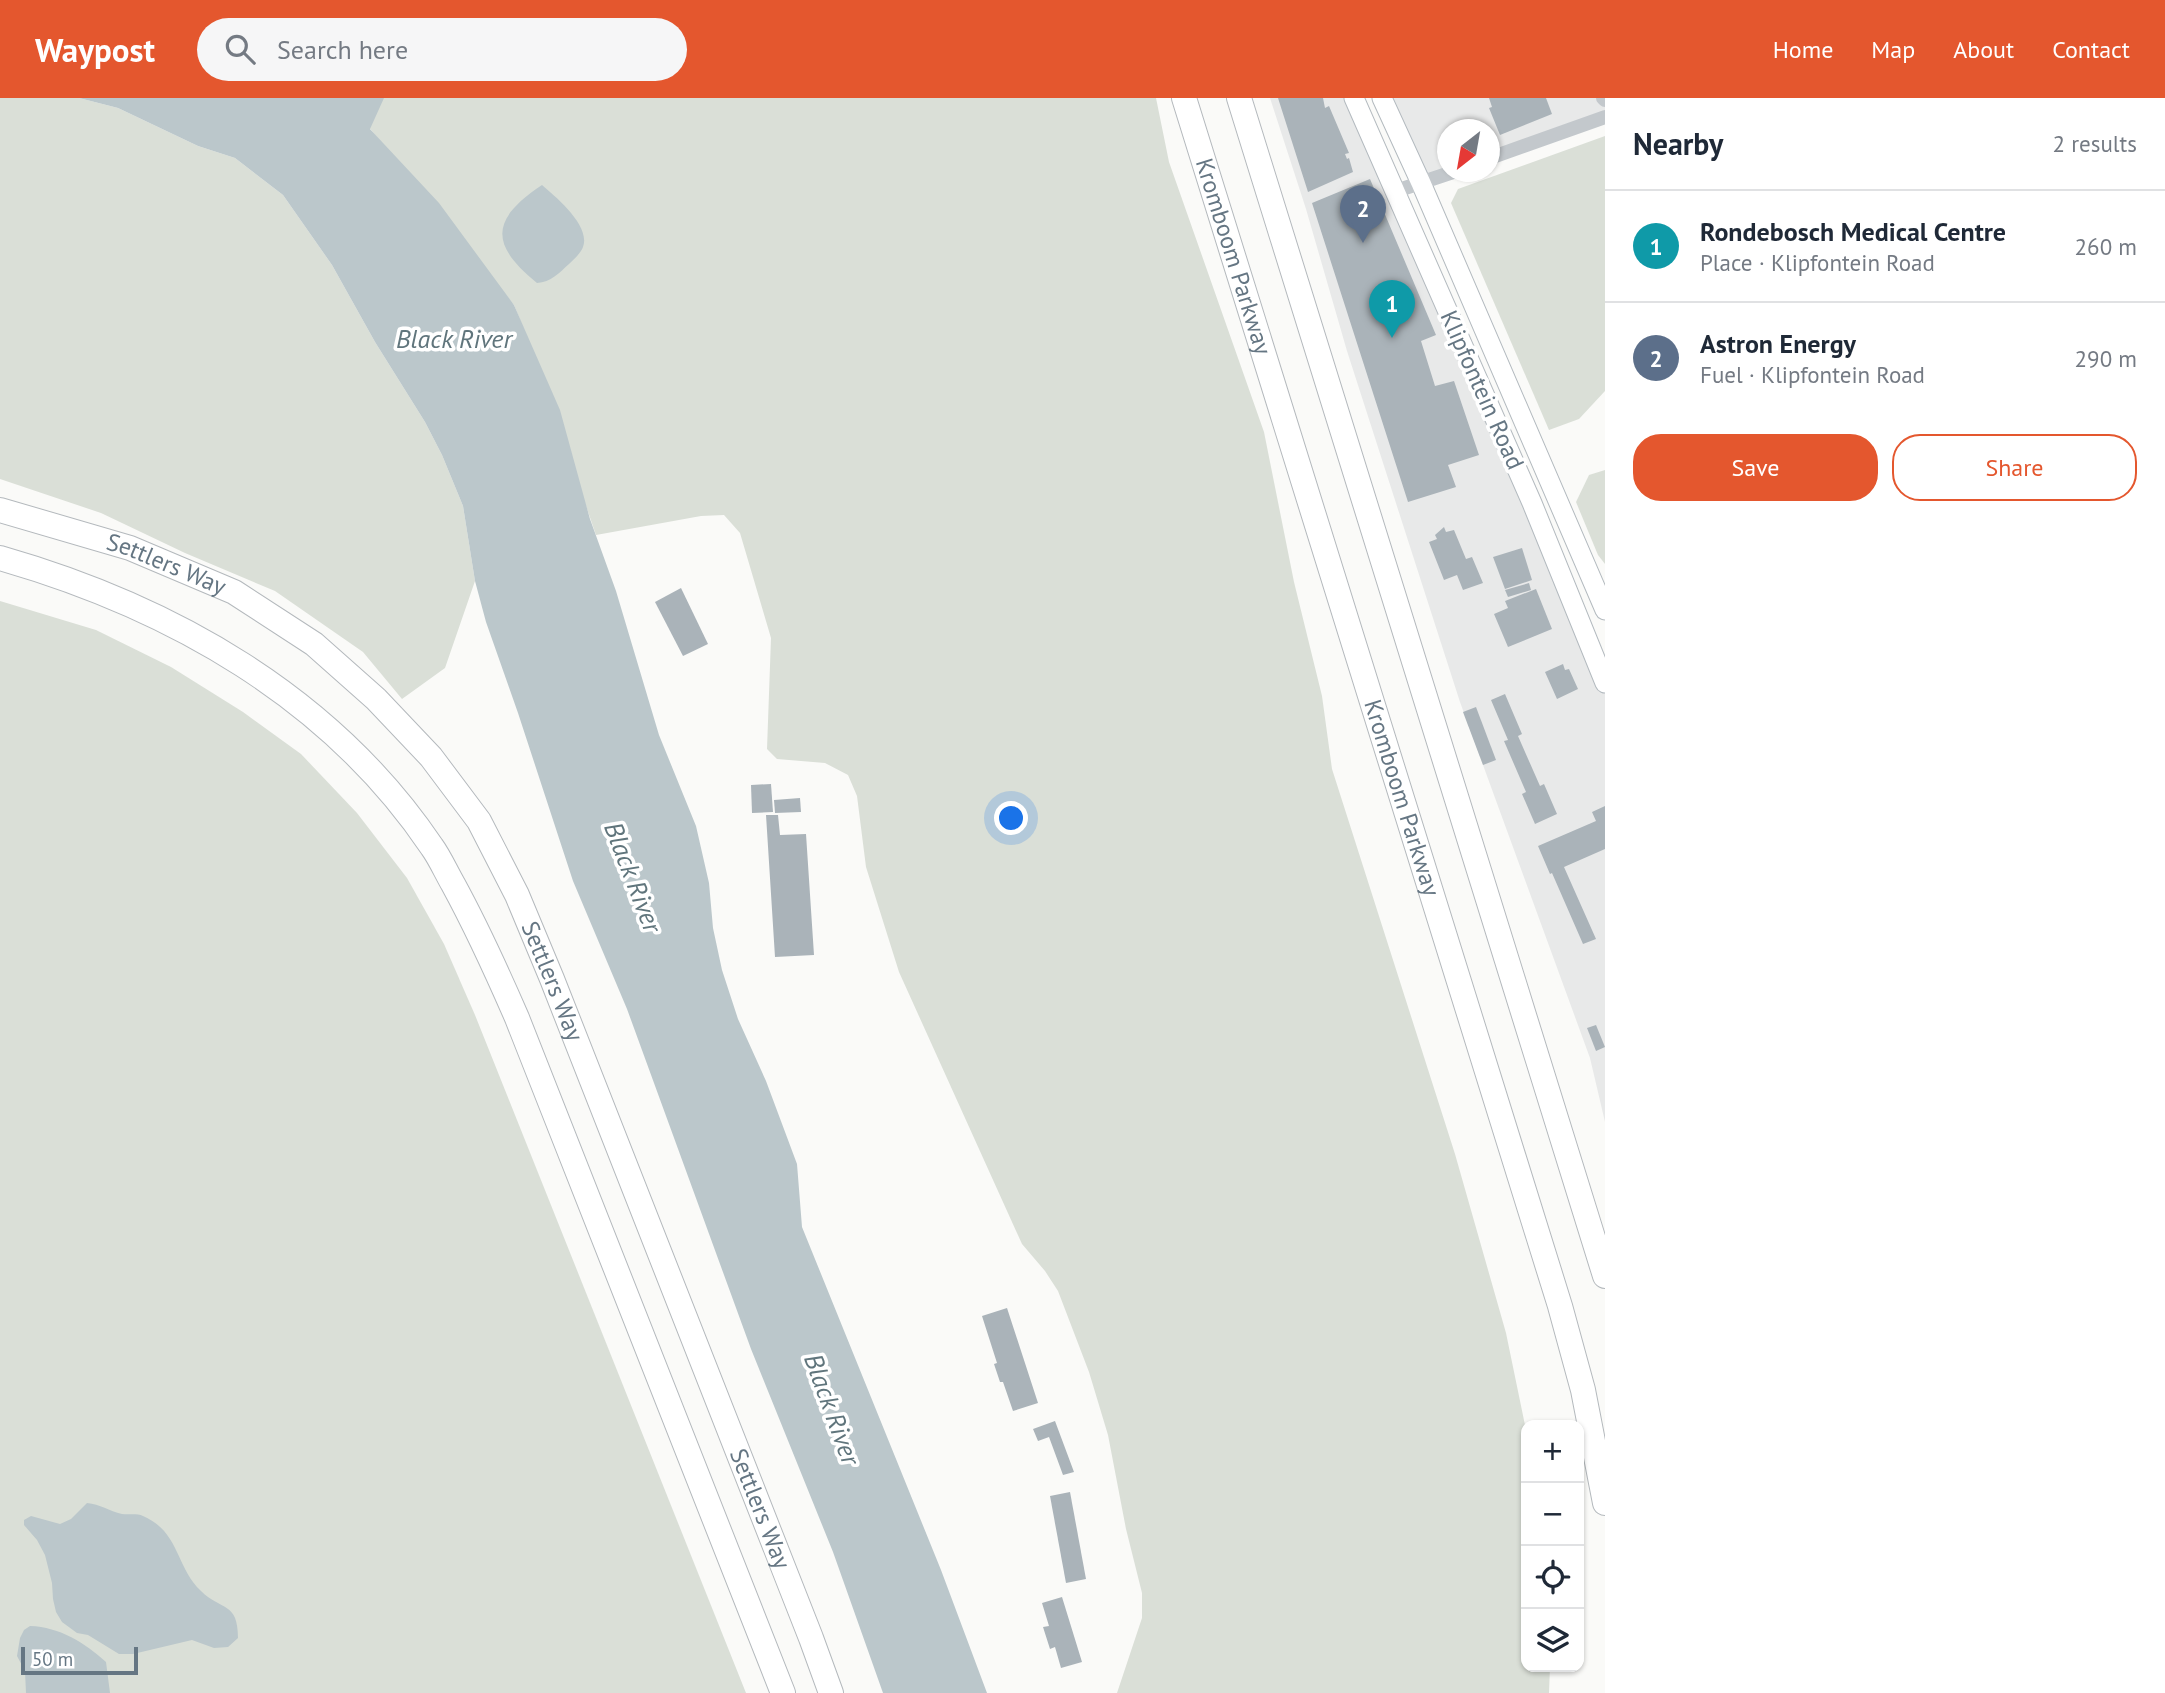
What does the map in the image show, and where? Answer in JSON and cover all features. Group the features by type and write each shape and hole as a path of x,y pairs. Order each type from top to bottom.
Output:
{"highway":[{"name":"Kromboom Parkway","path":"1184,98 1560,1306 1586,1401 1605,1503"},
{"name":"Kromboom Parkway","path":"1239,98 1605,1276"},
{"name":"Settlers Way","path":"0,510 130,548 234,592 314,644 376,699 431,757 479,821 517,895 552,979 831,1693"},
{"name":"Settlers Way","path":"0,558 103,594 151,615 200,639 281,689 340,738 394,795 434,849 479,931 517,1018 783,1693"}],"main road":[{"name":"Klipfontein Road","path":"1354,98 1532,503 1605,683"},
{"name":"Klipfontein Road","path":"1382,98 1605,610"}],"street":[{"path":"1500,155 1605,117"},
{"path":"1396,191 1437,178"}],"shaded area":[{"path":"0,98 79,98 118,108 198,146 235,158 283,195 332,265 375,342 425,422 463,506 475,581 445,668 402,699 363,652 275,591 185,553 101,513 0,479"},
{"path":"345,98 1156,98 1169,162 1264,432 1294,582 1322,696 1332,769 1455,1154 1506,1333 1524,1420 1521,1420 1521,1672 1550,1672 1549,1693 1117,1693 1142,1618 1142,1593 1126,1529 1108,1435 1089,1372 1058,1291 1022,1244 899,972 866,867 857,796 848,775 825,763 777,759 767,749 771,638 740,533 724,515 701,516 596,535 532,349 514,305"},
{"path":"1270,98 1354,98 1605,683 1605,1122 1590,1058 1460,702 1347,351 1306,209"},
{"path":"1382,98 1605,100 1605,117 1500,154 1500,119 1437,119 1437,176 1421,183"},
{"path":"1605,136 1605,391 1579,419 1549,430 1451,203 1458,189 1477,182 1500,182 1500,174"},
{"path":"1605,470 1605,564 1598,555 1576,502 1589,475"},
{"path":"0,601 96,630 171,667 243,712 301,754 357,813 407,878 444,944 475,1015 746,1693 0,1693"}],"water":[{"name":"Black River","path":"79,98 384,98 370,129 439,203 514,305 560,410 590,519 616,591 659,735 696,826 709,883 713,928 722,970 738,1019 766,1081 797,1164 802,1227 941,1570 987,1693 883,1693 833,1552 751,1349 627,1009 573,881 486,622 475,581 463,506 425,422 375,342 332,265 283,195 235,158 198,146 118,108"},
{"path":"542,185 571,213 582,230 584,239 582,249 569,264 551,279 537,283 510,256 502,232 513,209"},
{"path":"87,1503 122,1514 141,1515 164,1531 186,1571 201,1591 232,1612 238,1638 228,1647 214,1648 192,1640 133,1654 119,1654 88,1635 77,1633 62,1622 56,1612 45,1555 24,1525 24,1520 31,1516 60,1524 71,1519"},
{"path":"30,1626 62,1633 98,1655 106,1662 110,1693 26,1693 25,1671 17,1656 20,1638"}],"building":[{"path":"1278,98 1323,98 1325,108 1329,106 1349,153 1345,154 1353,172 1308,192"},
{"path":"1489,98 1546,98 1552,114 1500,135 1500,119 1493,119 1489,108 1492,107"},
{"path":"1370,179 1436,335 1421,341 1435,386 1454,381 1479,455 1448,465 1456,487 1408,502 1312,203"},
{"path":"1444,527 1446,532 1454,530 1466,559 1472,557 1483,583 1463,590 1457,575 1444,580 1429,542 1437,539 1435,535"},
{"path":"1522,548 1532,580 1505,589 1493,557"},
{"path":"1529,583 1531,590 1508,597 1505,590"},
{"path":"681,588 708,644 683,656 655,602"},
{"path":"1536,589 1552,629 1508,647 1494,614 1508,608 1505,601"},
{"path":"1563,664 1565,670 1569,669 1578,689 1557,699 1545,672"},
{"path":"1505,694 1522,734 1518,736 1540,786 1544,784 1557,814 1535,824 1522,794 1526,792 1504,741 1508,740 1491,700"},
{"path":"1476,707 1496,760 1483,765 1463,712"},
{"path":"771,784 773,812 752,813 751,785"},
{"path":"800,798 801,812 775,813 774,800"},
{"path":"1605,806 1605,849 1564,867 1596,939 1583,944 1538,846 1596,821 1592,812"},
{"path":"766,815 778,815 780,835 806,834 814,955 775,957"},
{"path":"1596,1025 1605,1047 1596,1051 1587,1028"},
{"path":"1007,1308 1038,1403 1013,1411 994,1364 997,1363 982,1316"},
{"path":"1055,1421 1074,1472 1063,1475 1049,1437 1038,1441 1033,1429"},
{"path":"1070,1492 1086,1579 1066,1583 1050,1496"},
{"path":"1062,1597 1082,1662 1061,1668 1055,1647 1050,1649 1043,1627 1049,1626 1042,1603"}],"place":[{"name":"Astron Energy","path":"1363,243"},
{"name":"Rondebosch Medical Centre","path":"1392,338"}]}
